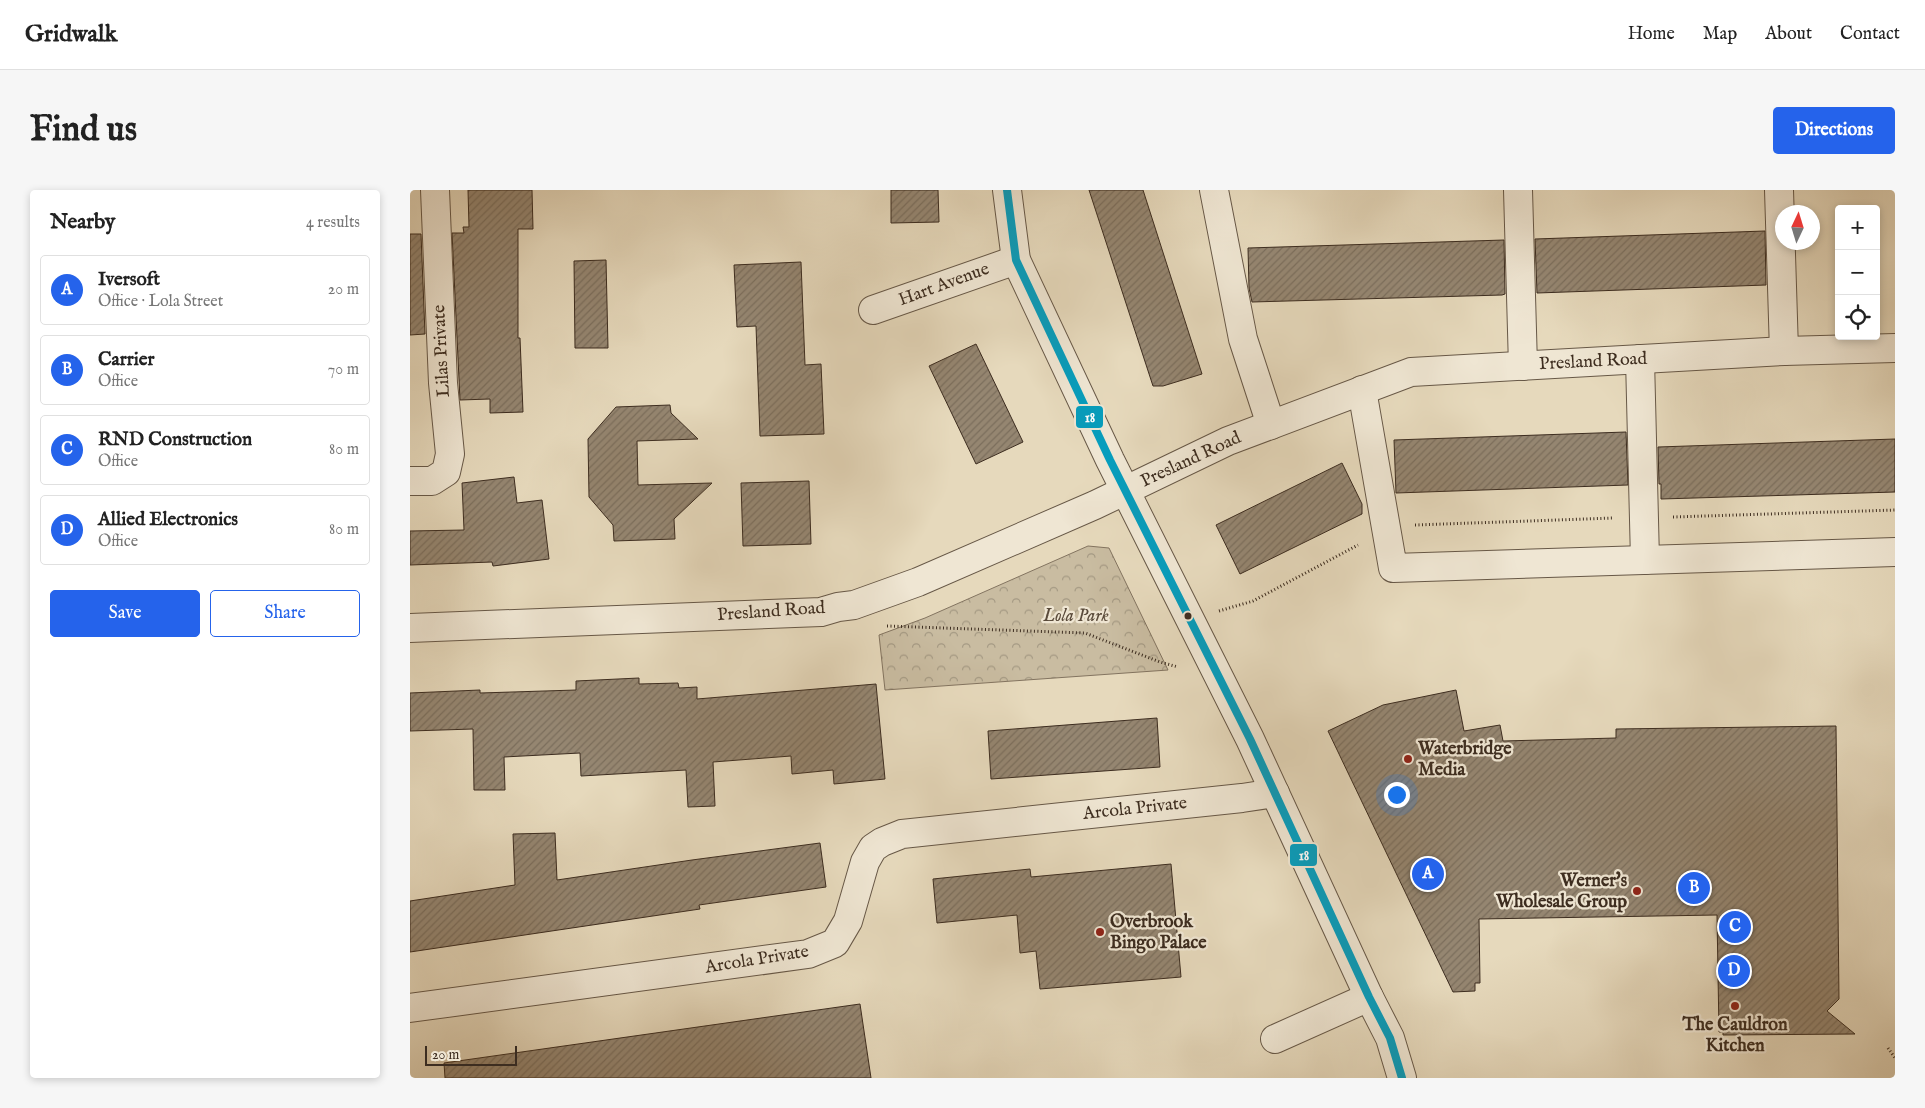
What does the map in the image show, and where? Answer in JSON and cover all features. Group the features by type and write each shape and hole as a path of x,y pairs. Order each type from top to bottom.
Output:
{"street":[{"name":"Lilas Private","path":"410,481 432,481 446,472 450,454 443,383 435,190"},
{"path":"1007,190 1016,260 1126,491 1250,738 1369,997 1390,1038 1402,1078"},
{"path":"1214,190 1243,339 1271,425"},
{"path":"1518,190 1523,366"},
{"path":"1779,190 1784,351"},
{"name":"Hart Avenue","path":"873,310 1016,260"},
{"name":"Presland Road","path":"410,628 821,612 854,605 918,582 1126,491 1228,441 1411,372 1784,351 1895,348"},
{"path":"1640,359 1645,560"},
{"path":"1362,390 1393,568 1895,552"},
{"name":"Arcola Private","path":"410,1008 808,954 834,943 848,921 865,862 874,848 882,842 902,834 1275,793"},
{"path":"1275,1039 1369,997"}],"path":[{"path":"854,605 883,626 1085,633 1160,662 1178,666"},
{"path":"1888,1048 1895,1058"}],"green space":[{"name":"Lola Park","path":"1088,546 1109,548 1168,670 885,690 879,635 925,618"}],"building":[{"path":"468,190 532,190 533,229 518,229 518,338 520,338 523,412 490,413 490,399 460,400 452,233 464,233 463,227 469,227"},
{"path":"891,190 938,190 939,222 891,223"},
{"path":"1089,190 1143,190 1202,374 1163,386 1153,386"},
{"path":"1765,231 1766,285 1537,293 1535,239"},
{"path":"410,234 421,234 425,334 410,335"},
{"path":"1504,240 1505,294 1502,295 1252,302 1249,288 1248,248"},
{"path":"606,260 608,348 575,348 574,261"},
{"path":"801,262 805,365 821,364 824,434 760,436 756,326 737,327 734,265"},
{"path":"976,344 1023,442 976,464 929,366"},
{"path":"670,405 671,413 698,439 637,441 638,485 712,483 674,519 675,539 614,541 613,525 589,497 588,439 616,407"},
{"path":"1626,432 1628,485 1396,493 1394,440"},
{"path":"1895,439 1895,492 1661,499 1658,447"},
{"path":"1342,463 1362,504 1362,514 1240,574 1216,525"},
{"path":"514,477 517,503 542,500 549,559 493,566 492,562 410,565 410,531 464,530 462,483"},
{"path":"809,481 811,544 743,546 741,483"},
{"path":"639,678 639,684 678,683 679,688 697,687 697,699 876,684 885,779 834,784 833,770 792,774 791,756 713,762 715,806 688,807 686,770 581,776 580,753 504,757 505,790 474,790 473,729 410,731 410,693 480,690 480,693 576,690 576,681"},
{"path":"1456,690 1464,731 1500,725 1503,741 1616,738 1616,729 1836,726 1839,999 1827,1011 1855,1034 1723,1035 1723,1032 1719,1032 1717,915 1479,919 1480,983 1475,983 1475,991 1453,992 1328,731 1383,705"},
{"path":"1157,718 1160,767 991,779 988,731"},
{"path":"555,833 557,880 820,843 826,887 699,905 700,909 410,952 410,901 515,885 513,834"},
{"name":"Overbrook Bingo Palace","path":"1171,864 1181,977 1040,989 1036,951 1020,953 1017,915 937,923 933,879 1030,869 1031,877"},
{"path":"860,1004 871,1078 445,1078 444,1063"}],"transit line":[{"name":"18","path":"1007,190 1016,260 1110,460 1250,739 1369,997 1390,1038 1402,1078"}],"place":[{"name":"Waterbridge Media","path":"1408,759"},
{"name":"Iversoft","path":"1428,874"},
{"name":"Carrier","path":"1694,888"},
{"name":"Werner's Wholesale Group","path":"1637,891"},
{"name":"RND Construction","path":"1735,927"},
{"name":"Overbrook Bingo Palace","path":"1100,932"},
{"name":"Allied Electronics","path":"1734,971"},
{"name":"The Cauldron Kitchen","path":"1735,1006"}]}
